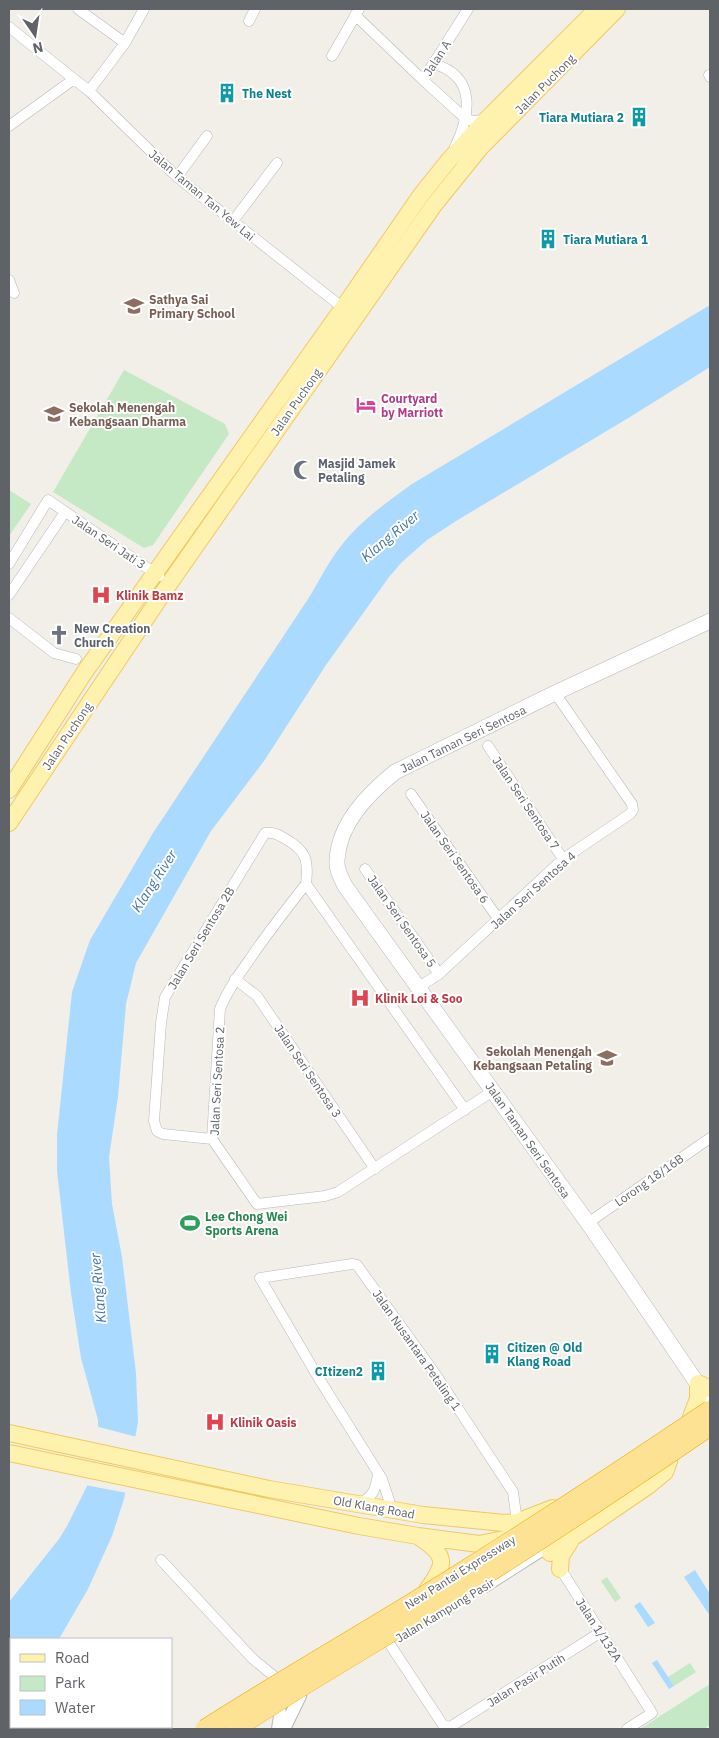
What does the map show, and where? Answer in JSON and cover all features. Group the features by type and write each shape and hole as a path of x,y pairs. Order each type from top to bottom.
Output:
{"highway":[{"name":"New Pantai Expressway","path":"205,1729 452,1578 710,1410"},
{"name":"New Pantai Expressway","path":"235,1729 462,1589 710,1426"}],"main road":[{"name":"Jalan Puchong","path":"9,822 170,584 349,313 421,195 449,160 486,120 597,9"},
{"name":"Jalan Puchong","path":"9,790 149,569 461,169 617,9"},
{"name":"Jalan Taman Seri Sentosa","path":"710,621 555,693 395,772 357,808 341,840 336,861 339,875 345,886 704,1386 710,1402"},
{"path":"691,1417 704,1386"},
{"name":"Old Klang Road","path":"9,1453 359,1526 479,1544 518,1529 578,1494 710,1402"},
{"name":"Old Klang Road","path":"9,1433 269,1489 423,1515 504,1523 518,1529 566,1528 586,1519 710,1433"},
{"path":"518,1529 548,1550 574,1536 648,1486 665,1472 669,1461"},
{"path":"356,1504 389,1515 507,1532 518,1529"},
{"path":"514,1568 521,1557 518,1529"},
{"path":"418,1536 434,1547 442,1564 440,1572 427,1590"},
{"path":"560,1569 563,1551 574,1536"}],"street":[{"path":"78,9 125,43"},
{"path":"89,91 125,43 144,9"},
{"path":"249,21 256,9"},
{"name":"Jalan A","path":"357,12 423,80 468,9"},
{"path":"332,56 357,12"},
{"name":"Jalan Taman Tan Yew Lai","path":"10,30 89,91 177,177 349,313"},
{"path":"434,64 444,67 454,74 465,90 467,102 466,119 462,133 449,160"},
{"path":"9,126 74,79"},
{"path":"423,80 466,119 474,121 486,120"},
{"path":"177,177 207,136"},
{"path":"233,221 277,163"},
{"path":"9,280 14,293"},
{"name":"Jalan Seri Jati 3","path":"9,564 48,500 170,584"},
{"path":"9,596 65,512"},
{"path":"9,618 54,653 76,659"},
{"name":"Jalan Seri Sentosa 4","path":"419,987 439,974 564,859 634,810 632,804 555,693"},
{"name":"Jalan Seri Sentosa 7","path":"488,746 564,859"},
{"name":"Jalan Seri Sentosa 6","path":"411,794 498,920"},
{"name":"Jalan Seri Sentosa 2B","path":"212,1138 163,1134 155,1128 161,1023 165,998 265,833 272,832 295,844 305,854 308,867 306,884"},
{"name":"Jalan Seri Sentosa 5","path":"365,869 439,974"},
{"path":"306,884 465,1110"},
{"name":"Jalan Seri Sentosa 2","path":"306,884 273,926 227,992 220,1010 212,1138 257,1204 325,1196 338,1192 493,1091"},
{"name":"Jalan Seri Sentosa 3","path":"236,979 257,996 375,1169"},
{"name":"Lorong 18/16B","path":"588,1223 710,1138"},
{"name":"Jalan Nusantara Petaling 1","path":"378,1474 260,1278 352,1264 357,1265 436,1375 514,1492 518,1529"},
{"path":"356,1504 364,1502 371,1496 378,1474"},
{"path":"378,1474 386,1489 389,1510"},
{"name":"Jalan Kampung Pasir","path":"300,1696 514,1568 548,1550 586,1519"},
{"name":"Jalan 1/132A","path":"548,1550 652,1713 627,1729"},
{"path":"161,1560 253,1659 275,1677"},
{"path":"275,1677 427,1590 437,1588 444,1590 448,1595 449,1602 442,1612"},
{"name":"Jalan Pasir Putih","path":"389,1643 443,1725 450,1727 601,1632"},
{"path":"275,1677 280,1716 278,1729"},
{"path":"278,1694 292,1700 300,1696"},
{"path":"284,1729 300,1696"}],"green space":[{"path":"124,370 225,424 229,434 153,545 144,548 53,492"},
{"path":"9,490 31,504 9,536"},
{"path":"607,1577 621,1598 615,1602 601,1581"},
{"path":"690,1663 696,1672 674,1686 668,1677"},
{"path":"710,1684 710,1725 704,1729 640,1729"}],"water":[{"name":"Klang River","path":"710,305 710,367 456,521 427,540 402,562 389,577 326,665 264,761 211,831 136,963 126,1004 118,1097 109,1157 112,1204 122,1257 136,1373 138,1422 124,1499 112,1536 88,1589 60,1638 10,1638 9,1701 9,1602 59,1539 67,1526 87,1486 98,1435 98,1420 81,1358 71,1293 57,1171 57,1135 72,992 90,940 153,833 310,596 332,558 348,537 374,512 412,484"},
{"path":"695,1570 710,1594 710,1616 684,1577"},
{"path":"640,1602 655,1623 648,1627 634,1606"},
{"path":"657,1660 674,1686 669,1689 652,1663"}],"pier":[{"path":"95,1426 137,1437 127,1493 85,1485 92,1459"}],"place":[{"name":"The Nest","path":"227,93"},
{"name":"Tiara Mutiara 2","path":"639,117"},
{"name":"Tiara Mutiara 1","path":"548,239"},
{"name":"Sathya Sai Primary School","path":"134,306"},
{"name":"Courtyard by Marriott","path":"366,405"},
{"name":"Sekolah Menengah Kebangsaan Dharma","path":"54,414"},
{"name":"Masjid Jamek Petaling","path":"303,470"},
{"name":"Klinik Bamz","path":"101,595"},
{"name":"New Creation Church","path":"59,635"},
{"name":"Klinik Loi & Soo","path":"360,998"},
{"name":"Sekolah Menengah Kebangsaan Petaling","path":"607,1058"},
{"name":"Lee Chong Wei Sports Arena","path":"190,1223"},
{"name":"Citizen @ Old Klang Road","path":"492,1354"},
{"name":"CItizen2","path":"378,1371"},
{"name":"Klinik Oasis","path":"215,1422"}]}
